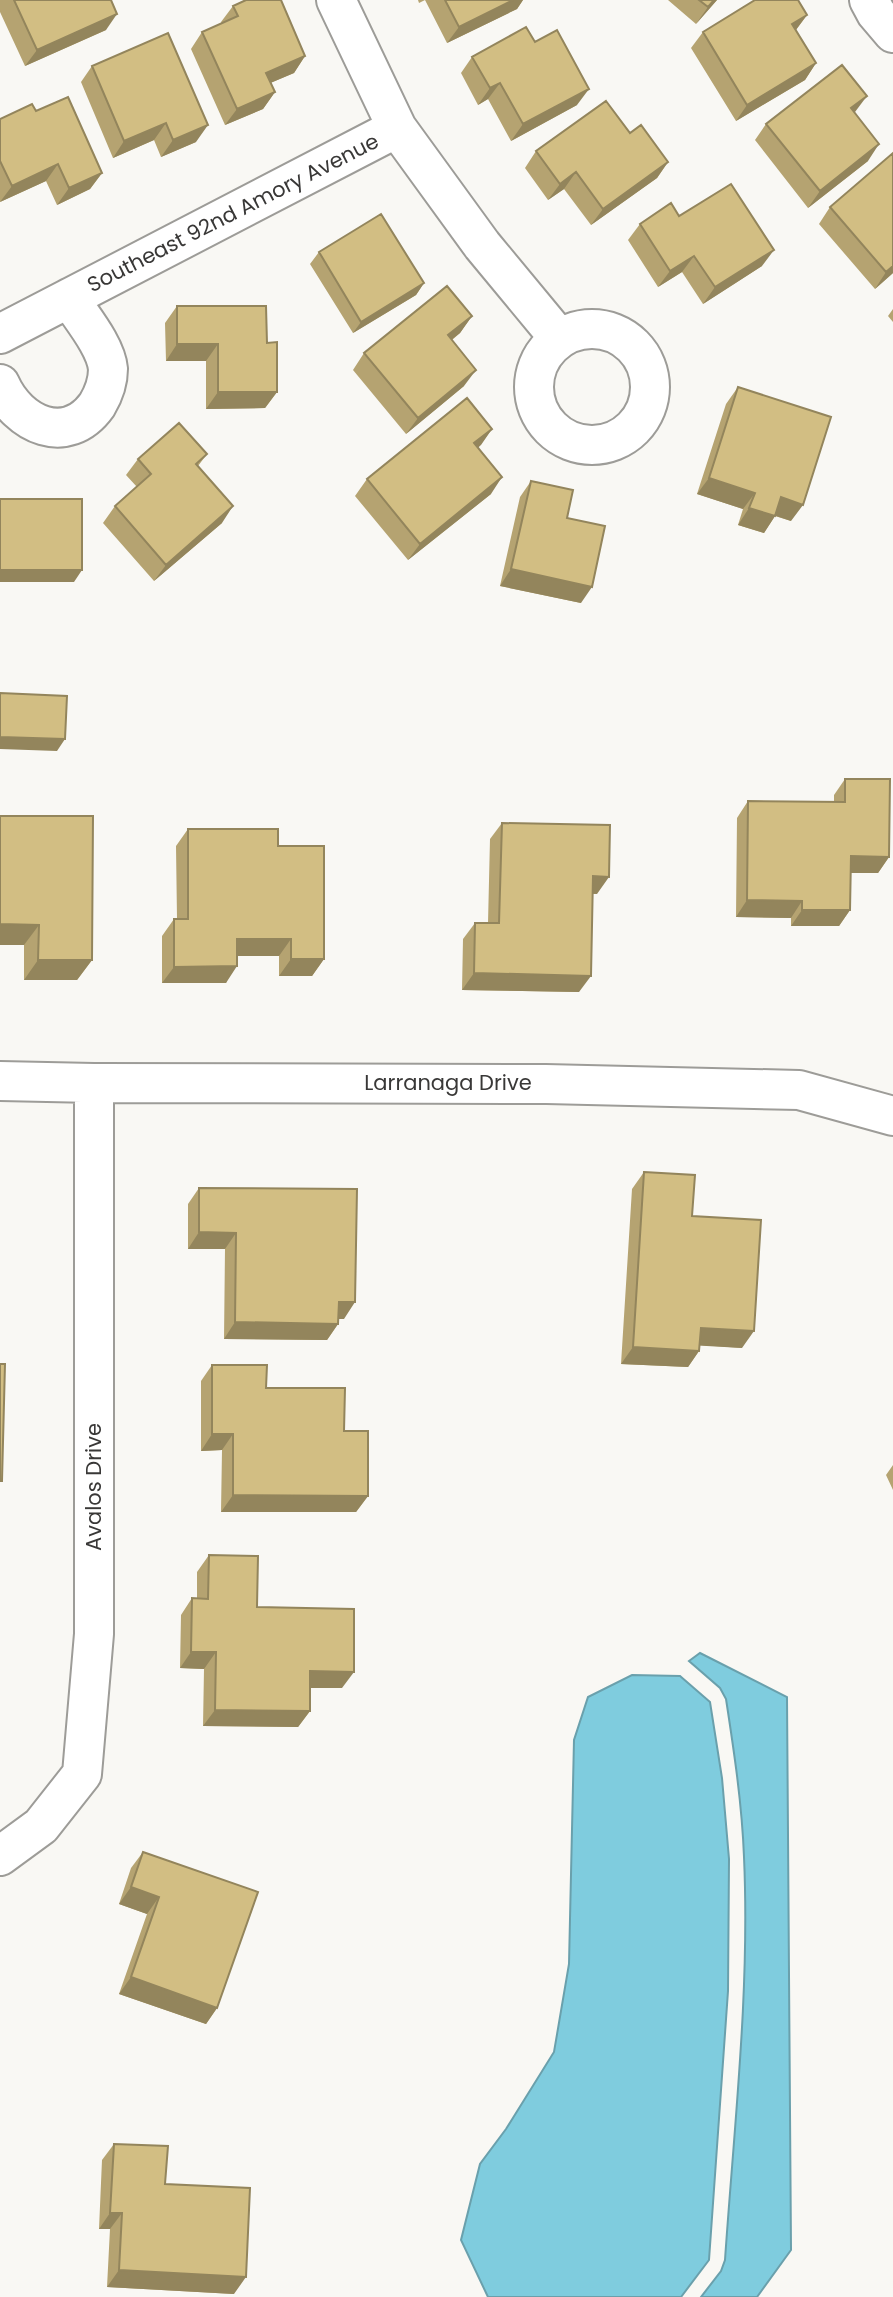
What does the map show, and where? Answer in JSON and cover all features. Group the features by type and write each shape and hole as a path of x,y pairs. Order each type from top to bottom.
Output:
{"street":[{"path":"335,0 397,128 482,245 559,338"},
{"path":"869,0 893,33"},
{"name":"Southeast 92nd Amory Avenue","path":"0,334 397,128"},
{"name":"Southeast 92nd Amory Avenue","path":"0,384 6,398 24,418 49,427 75,425 88,416 103,395 107,369 99,344 69,298"},
{"name":"Larranaga Drive","path":"0,1081 546,1084 799,1090 893,1116"},
{"name":"Avalos Drive","path":"0,1856 41,1826 82,1774 94,1634 94,1083"}],"water":[{"path":"700,1653 787,1697 791,2250 757,2297 701,2297 721,2271 725,2260 740,2059 745,1907 741,1817 726,1699 720,1688 689,1661"},
{"path":"632,1675 680,1676 710,1702 722,1778 729,1859 728,1991 709,2260 681,2297 488,2297 461,2240 480,2164 506,2129 554,2052 569,1964 574,1740 588,1697"}],"building":[{"path":"14,0 111,0 117,14 37,50"},
{"path":"246,0 281,0 305,56 266,73 275,92 237,109 202,32 238,16 233,6"},
{"path":"445,0 513,0 459,27"},
{"path":"699,0 714,0 708,7"},
{"path":"755,0 798,0 807,15 792,24 816,63 747,105 703,32"},
{"path":"526,27 535,42 557,30 589,89 523,124 500,83 490,88 472,57"},
{"path":"168,33 208,125 173,140 166,123 124,141 92,66"},
{"path":"842,65 867,96 851,108 879,144 820,191 766,124"},
{"path":"68,97 102,173 69,188 58,164 12,186 0,161 0,119 32,104 36,111"},
{"path":"606,101 630,133 641,125 668,162 603,209 576,172 560,184 536,151"},
{"path":"893,153 893,266 886,272 830,207"},
{"path":"731,184 774,250 715,287 694,256 670,271 640,224 671,203 679,216"},
{"path":"381,214 424,283 361,322 319,252"},
{"path":"447,286 472,316 448,335 476,370 418,418 364,353"},
{"path":"177,306 266,306 267,343 277,342 277,392 218,392 218,344 177,344"},
{"path":"738,387 831,417 803,505 781,497 775,516 749,508 755,493 709,478"},
{"path":"467,398 492,429 474,443 502,477 420,544 367,479"},
{"path":"179,423 207,454 196,464 233,506 166,565 115,506 151,474 138,459"},
{"path":"531,481 573,490 567,518 605,526 592,587 511,569"},
{"path":"0,499 82,499 82,570 0,570"},
{"path":"0,693 67,696 65,739 0,737"},
{"path":"845,779 890,779 889,857 851,856 850,910 802,910 802,901 747,900 748,801 845,802"},
{"path":"0,816 93,816 92,960 38,960 39,925 0,924"},
{"path":"502,823 610,825 609,877 593,876 591,976 474,973 475,923 499,923"},
{"path":"188,829 278,829 278,846 324,846 324,959 291,959 291,939 237,939 237,966 174,967 174,919 188,919"},
{"path":"644,1172 695,1175 692,1216 761,1220 754,1331 701,1328 699,1351 633,1347"},
{"path":"199,1188 357,1189 355,1302 339,1302 338,1324 235,1322 236,1233 199,1232"},
{"path":"0,1364 5,1364 2,1481 0,1481"},
{"path":"212,1365 267,1365 266,1388 345,1388 344,1431 368,1431 368,1496 233,1495 233,1434 212,1434"},
{"path":"209,1555 258,1556 257,1607 354,1609 354,1672 310,1671 310,1711 215,1710 216,1652 191,1652 192,1598 208,1599"},
{"path":"143,1852 258,1892 217,2008 131,1977 159,1897 131,1887"},
{"path":"114,2144 168,2146 165,2184 250,2188 246,2277 119,2270 122,2213 110,2213"}]}
